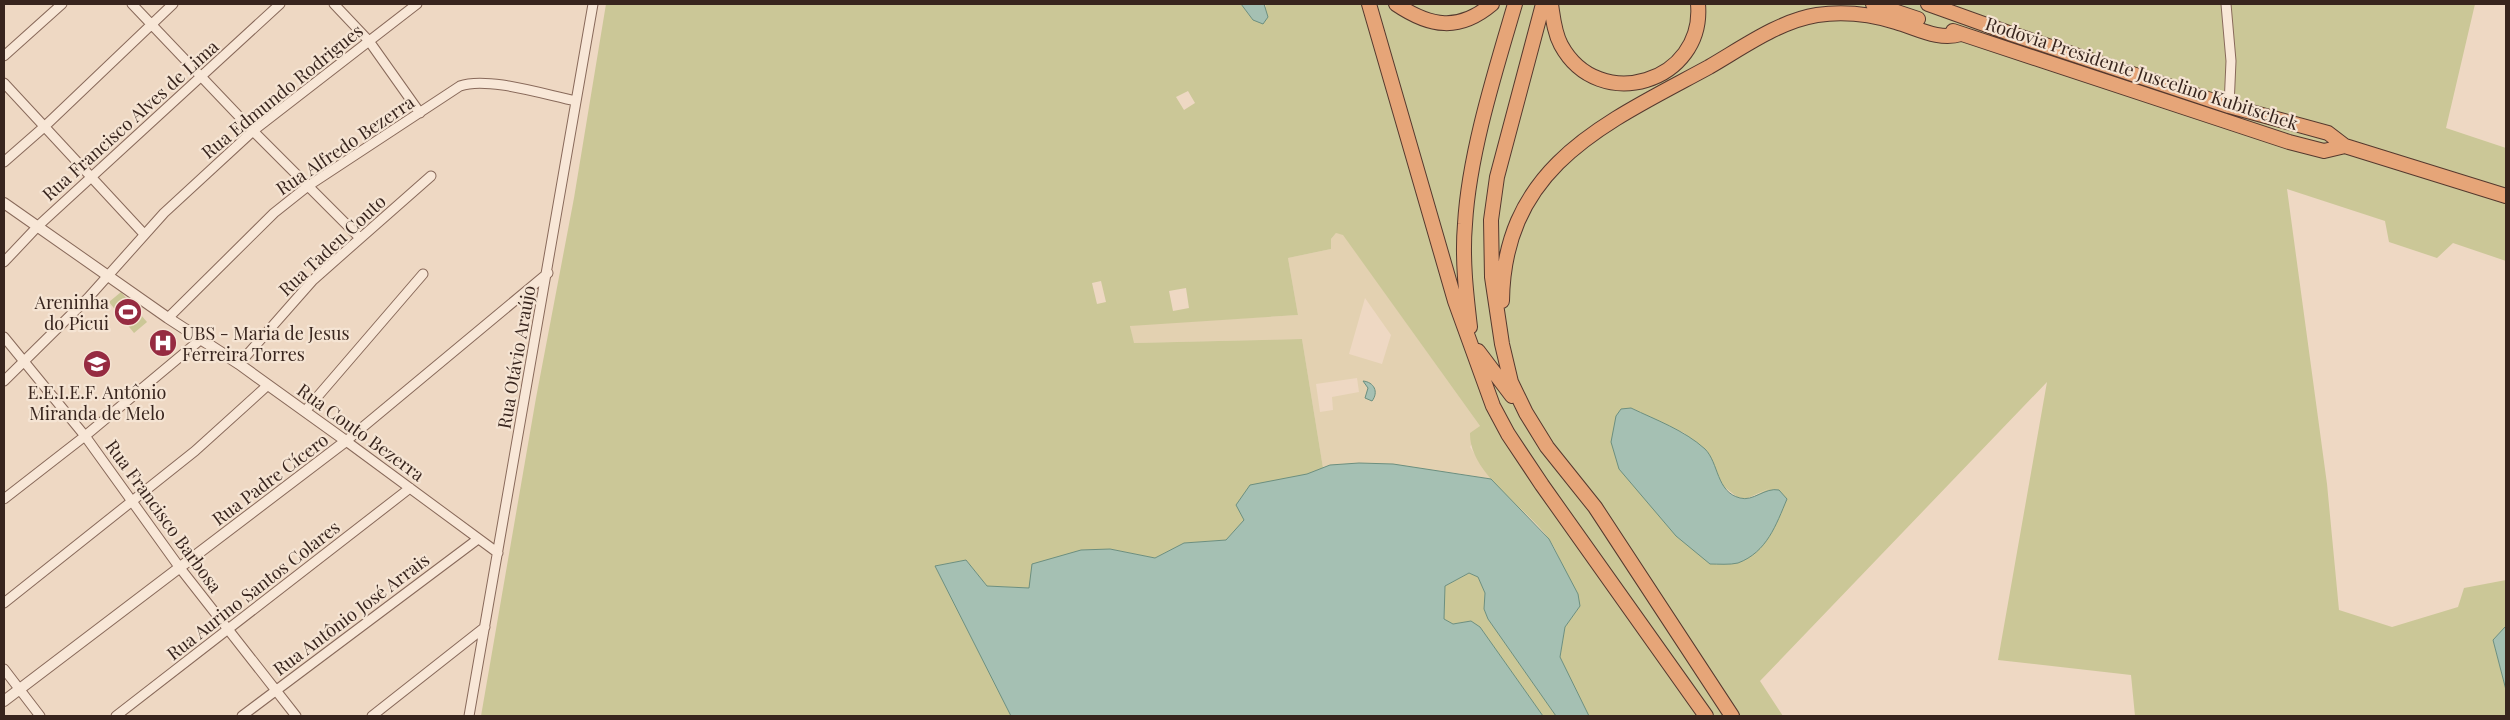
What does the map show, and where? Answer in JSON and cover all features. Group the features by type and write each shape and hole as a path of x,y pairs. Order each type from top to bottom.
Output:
{"highway":[{"path":"1369,4 1446,272 1461,320 1472,344 1493,406 1508,434 1609,582 1706,716"},
{"path":"1396,4 1426,21 1442,24 1462,22 1478,16 1492,4"},
{"path":"1515,4 1469,182 1464,225 1465,273 1472,344 1526,413"},
{"path":"1543,4 1497,177 1491,220 1492,277 1502,344 1511,382 1526,413 1547,448 1595,507 1732,716"},
{"path":"1551,4 1560,44 1569,57 1582,69 1597,78 1615,84 1635,84 1653,79 1668,70 1683,54 1696,28 1698,4"},
{"name":"Rodovia Presidente Juscelino Kubitschek","path":"1873,4 2289,142 2324,152 2344,146"},
{"name":"Rodovia Presidente Juscelino Kubitschek","path":"1928,4 2229,106 2328,133 2344,146 2506,196"},
{"path":"1502,344 1502,280 1514,231 1531,197 1550,170 1566,153 1588,136 1615,118 1792,22 1816,16 1843,13 1863,14 1895,21 1943,37 1961,34"}],"street":[{"path":"4,56 62,4"},
{"path":"132,4 253,131 359,237"},
{"path":"4,162 44,127 173,4"},
{"name":"Rua Francisco Alves de Lima","path":"4,262 38,226 280,4"},
{"path":"334,4 369,41 420,113"},
{"name":"Rua Edmundo Rodrigues","path":"4,381 24,363 109,275 144,234 253,131 417,4"},
{"name":"Rua Otávio Araújo","path":"469,716 548,273 593,4"},
{"path":"2226,4 2232,61 2229,106"},
{"name":"Rua Alfredo Bezerra","path":"168,318 252,233 308,186 449,92 470,82 490,83 576,101"},
{"path":"4,83 144,234"},
{"name":"Rua Tadeu Couto","path":"239,364 313,280 359,237 431,176"},
{"name":"Rua Couto Bezerra","path":"4,203 200,340 306,410 498,553"},
{"name":"Rua Padre Cícero","path":"4,701 346,441 548,273"},
{"path":"306,410 423,274"},
{"name":"Rua Francisco Barbosa","path":"4,338 85,436 180,568 296,716"},
{"path":"4,499 85,436 200,340"},
{"path":"4,602 195,452 268,385"},
{"name":"Rua Aurino Santos Colares","path":"116,716 410,488"},
{"name":"Rua Antônio José Arrais","path":"242,716 478,539"},
{"path":"372,716 486,627"},
{"path":"4,669 40,716"}],"shaded area":[{"path":"606,4 1241,4 1253,20 1266,6 1264,4 2475,4 2446,128 2506,148 2506,261 2453,243 2437,258 2389,242 2385,221 2287,189 2327,484 2339,610 2392,627 2458,607 2464,588 2506,580 2506,627 2493,640 2506,690 2505,716 2135,716 2131,675 1998,660 2047,382 1760,681 1783,716 1589,716 1560,657 1565,627 1580,606 1553,546 1539,527 1501,490 1479,462 1472,448 1470,433 1480,426 1343,235 1336,233 1331,239 1331,249 1288,258 1298,315 1130,326 1134,343 1302,339 1323,468 1283,489 1246,519 1226,540 1184,543 1155,558 1110,549 1029,588 987,586 966,560 935,566 1011,716 481,716 536,398 574,198","holes":["1188,91 1195,103 1184,110 1176,97","1101,281 1106,302 1097,304 1092,283","1186,288 1189,308 1173,311 1169,291","1631,408 1684,433 1707,451 1722,485 1737,497 1746,499 1770,488 1676,536"]},
{"path":"1241,4 1264,4 1268,17 1263,24 1253,20"},
{"path":"1336,233 1343,234 1480,426 1470,447 1491,479 1456,473 1330,465 1323,468 1302,339 1133,343 1130,325 1298,315 1288,258 1331,249 1331,239","holes":["1365,298 1391,335 1382,364 1349,354","1357,378 1359,392 1332,397 1333,410 1320,412 1316,384"]},
{"name":"Areninha do Picui","path":"121,292 147,322 134,333 109,302"},
{"path":"1363,381 1373,385 1375,394 1372,401 1365,398 1368,388"},
{"path":"1631,408 1660,421 1697,442 1710,455 1722,484 1732,495 1745,499 1769,491 1779,490 1787,499 1769,537 1756,552 1738,563 1710,564 1676,536 1619,469 1611,442 1616,416 1621,409"},
{"path":"1359,463 1393,464 1491,479 1549,539 1578,594 1580,606 1565,627 1560,657 1589,716 1556,716 1488,619 1484,609 1485,593 1478,577 1469,573 1445,586 1444,619 1453,624 1471,621 1480,627 1543,716 1011,716 935,566 966,560 987,586 1029,588 1032,564 1081,550 1110,549 1155,558 1184,543 1226,540 1244,520 1236,505 1250,485 1307,474 1330,465"},
{"path":"1469,573 1478,577 1485,593 1484,609 1488,619 1556,716 1543,716 1480,627 1471,621 1453,624 1444,619 1445,586"},
{"path":"2506,627 2506,690 2493,640"}],"place":[{"name":"Areninha do Picui","path":"128,312"},
{"name":"UBS - Maria de Jesus Ferreira Torres","path":"163,343"},
{"name":"E.E.I.E.F. Antônio Miranda de Melo","path":"97,364"}]}
